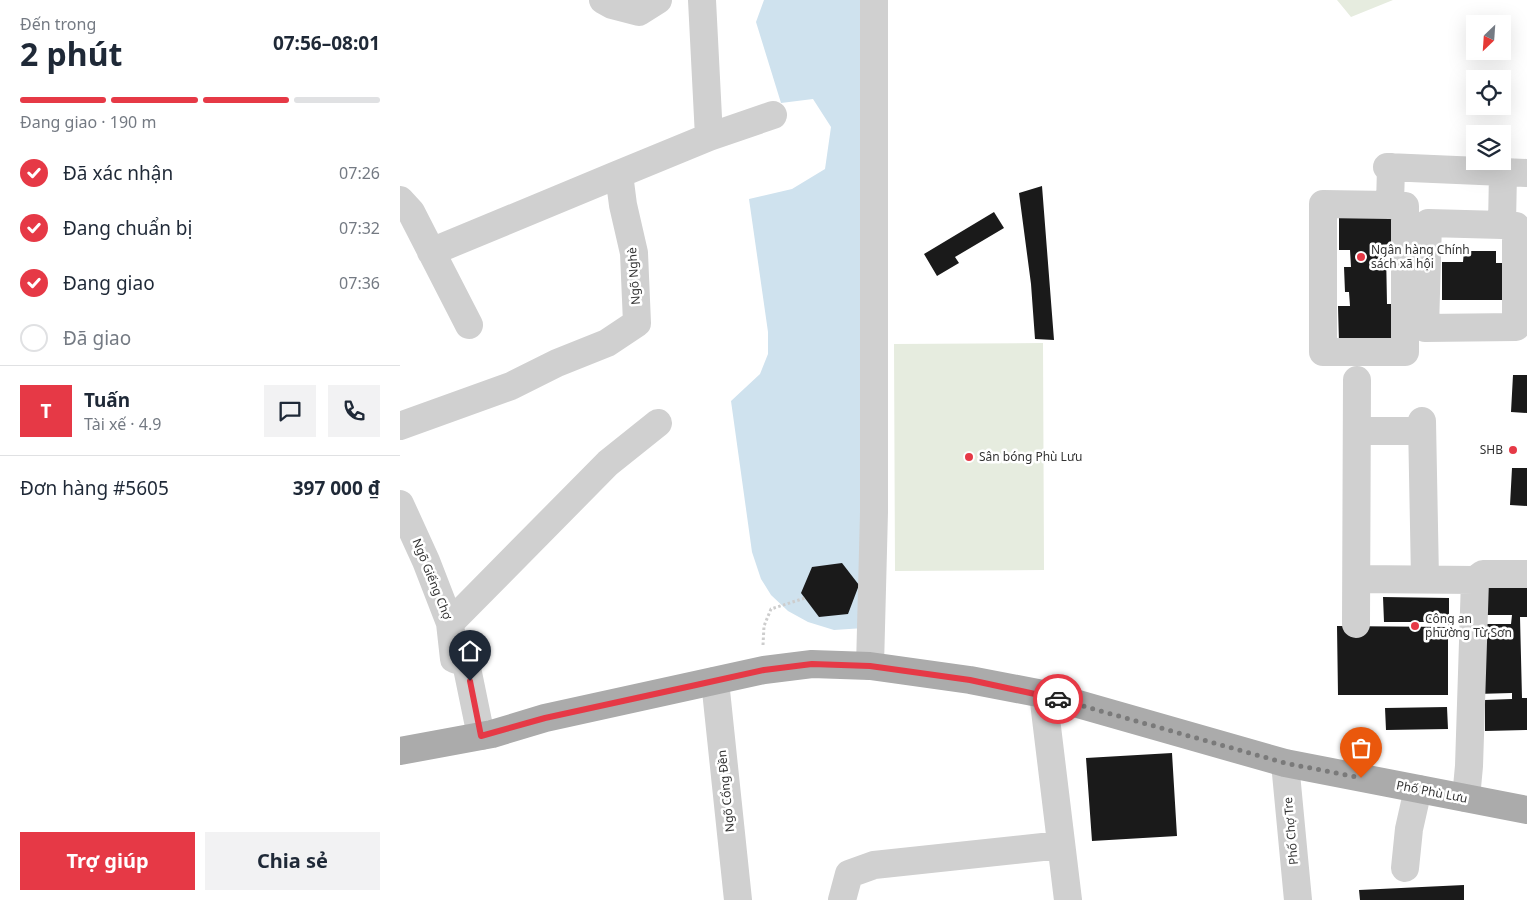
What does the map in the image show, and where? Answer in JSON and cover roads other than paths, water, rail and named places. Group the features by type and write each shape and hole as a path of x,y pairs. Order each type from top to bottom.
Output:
{"main road":[{"name":"Phố Phù Lưu","path":"400,751 481,736 545,718 764,670 812,664 870,666 970,680 1043,694 1285,763 1527,810"}],"street":[{"path":"603,0 612,5 640,12 658,0"},
{"path":"702,0 709,137"},
{"path":"870,666 874,512 874,0"},
{"path":"431,252 709,137 773,115"},
{"path":"1390,205 1389,167 1515,173 1502,225"},
{"name":"Ngõ Nghè","path":"400,426 511,386 557,363 607,343 637,323 634,254 623,205 619,174"},
{"path":"400,200 411,212 469,325"},
{"path":"1323,204 1390,205 1405,206 1405,352 1324,352 1323,204"},
{"path":"1428,223 1502,225 1516,226 1516,327 1425,328 1428,223"},
{"path":"1356,624 1357,380"},
{"path":"450,623 608,463 658,423"},
{"path":"1357,431 1422,426 1426,580"},
{"name":"Ngõ Giếng Chợ","path":"400,504 426,561 450,623 454,659 466,663 481,736"},
{"path":"1357,579 1475,580 1483,574 1527,574"},
{"path":"1466,798 1469,766 1475,580"},
{"name":"Ngõ Cổng Đền","path":"714,681 738,900"},
{"path":"1043,694 1068,900"},
{"name":"Phố Chợ Tre","path":"1285,763 1298,900"},
{"path":"1405,868 1409,829 1418,789"},
{"path":"842,900 849,874 874,865 1061,845"}],"water":[{"path":"764,0 864,0 864,628 834,630 808,622 788,611 771,595 761,579 752,552 731,401 760,374 768,354 768,332 749,199 792,189 825,169 831,127 813,99 781,103 756,22"}],"place":[{"name":"Ngân hàng Chính sách xã hội","path":"1361,257"},
{"name":"SHB","path":"1513,450"},
{"name":"Sân bóng Phù Lưu","path":"969,457"},
{"name":"Công an phường Từ Sơn","path":"1415,626"}]}
